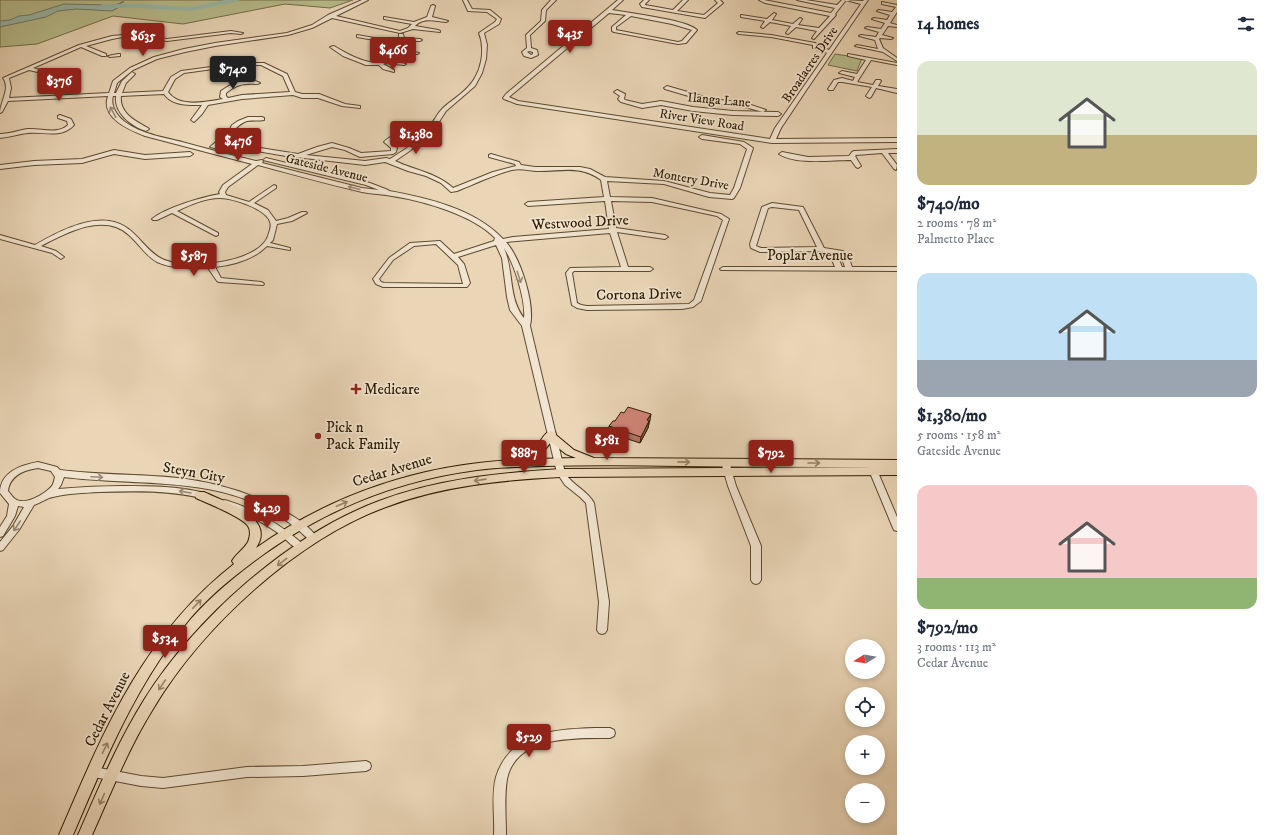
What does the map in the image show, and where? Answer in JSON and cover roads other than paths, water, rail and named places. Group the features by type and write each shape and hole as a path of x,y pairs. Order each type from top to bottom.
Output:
{"main road":[{"path":"509,463 527,458 538,452 551,435 570,452 594,461"},
{"name":"Cedar Avenue","path":"86,835 131,735 149,704 173,669 233,601 301,547 349,518 402,497 473,481 594,461 727,467"},
{"name":"Cedar Avenue","path":"66,835 94,772 132,694 147,668 180,622 216,585 237,567 299,525 355,498 406,480 455,469 509,463 559,467 872,467 897,464"},
{"name":"Cedar Avenue","path":"872,467 897,472"},
{"path":"200,495 246,517 251,521 255,530 255,539 249,550 216,585"}],"street":[{"path":"110,92 119,78 135,67 167,54 184,50 278,36 314,26 349,6 366,0"},
{"path":"299,156 314,149 332,145 348,149 360,155 389,153 395,151 394,148 388,143 388,140 425,131 435,125 442,113 473,85 484,60 485,42 481,33 499,21 498,17 491,12 470,10 465,0"},
{"path":"529,49 528,35 543,21 544,10 554,0"},
{"path":"608,11 621,0"},
{"path":"647,0 642,4 644,6 706,17 721,3 718,0"},
{"path":"673,12 686,0"},
{"path":"762,0 765,2 834,14"},
{"path":"799,0 838,7"},
{"path":"814,38 826,23 831,20 838,7 844,0"},
{"path":"848,0 865,1"},
{"name":"Broadacres Drive","path":"772,141 787,115 865,1"},
{"path":"884,3 896,11"},
{"path":"429,18 433,6"},
{"path":"608,11 629,15 691,27 695,30 684,42 678,43 613,30 629,15"},
{"name":"River View Road","path":"608,11 506,98 516,102 772,141 897,140"},
{"path":"879,11 896,11"},
{"path":"878,37 896,11"},
{"path":"748,12 742,18 820,30"},
{"path":"763,27 774,14"},
{"path":"330,16 400,32 429,18 446,21"},
{"path":"386,18 438,31"},
{"path":"788,32 800,19"},
{"path":"874,19 897,26"},
{"path":"867,28 883,31"},
{"path":"3,77 29,69 52,56 99,40 127,35 142,35 163,40 231,32 241,33"},
{"path":"382,63 389,54 402,46 400,32"},
{"path":"739,33 771,36 810,43 815,45 814,47 818,49 830,52"},
{"path":"359,36 381,41 402,39 420,40"},
{"path":"861,36 891,38"},
{"path":"878,37 880,47 883,51"},
{"path":"82,46 106,57 118,55"},
{"path":"856,46 883,51 897,60"},
{"path":"332,47 341,54 368,64 404,64"},
{"path":"120,92 128,78 137,70 184,50"},
{"path":"396,50 417,53"},
{"path":"850,55 897,64"},
{"path":"854,83 869,59"},
{"path":"293,93 285,75 266,66 252,63 183,72 173,78 165,90 167,97 173,101 183,103 206,104 252,96 293,93 302,96 320,96 344,105 358,107"},
{"path":"382,63 385,68 392,71"},
{"path":"884,70 889,63"},
{"path":"29,69 52,75"},
{"path":"842,74 857,76"},
{"path":"0,111 6,98 9,84 8,80 3,77"},
{"path":"831,89 838,80 897,91"},
{"path":"869,96 878,81"},
{"path":"227,100 223,97 223,92 231,86 242,82 257,83"},
{"name":"Ilanga Lane","path":"668,88 708,100 748,106 778,114"},
{"path":"6,98 165,90"},
{"name":"Gateside Avenue","path":"110,92 110,104 115,116 120,122 131,129 161,139 368,184 392,194 456,212 480,224 507,247 514,260 525,297 528,317 526,326"},
{"name":"Gateside Avenue","path":"120,92 118,103 120,110 131,122 159,133 260,161"},
{"name":"Ilanga Lane","path":"617,92 623,96 621,99 625,102 644,106 660,104 734,114 787,115"},
{"path":"194,120 206,104"},
{"path":"341,112 344,105"},
{"path":"0,136 28,131 57,131 69,127 71,124 69,120 60,116"},
{"path":"213,147 240,122 262,119"},
{"path":"221,141 299,156 365,163 386,160 390,162 409,149 425,131"},
{"path":"776,134 791,141"},
{"name":"Montery Drive","path":"390,162 428,175 443,182 451,190 455,190 501,172 519,167 535,169 575,168 594,173 604,179 667,183 696,192 732,197 737,188 750,148 745,144 702,137"},
{"path":"858,166 852,154 856,152 897,151"},
{"path":"0,167 40,162 82,161 114,152 145,157 190,154"},
{"path":"884,152 896,168"},
{"path":"782,154 791,157 807,158 854,158"},
{"path":"491,156 517,163 519,167"},
{"path":"223,196 222,192 225,186 260,161"},
{"path":"604,179 606,199 613,231 625,268"},
{"path":"250,203 274,187"},
{"path":"35,247 64,232 101,223 111,224 130,232 147,253 162,262 187,268 211,267 242,259 256,252 266,244 273,233 274,223 268,214 250,203 223,196 195,202 156,219"},
{"name":"Cortona Drive","path":"528,204 606,199 657,201 719,215 726,219 697,301 691,306 676,308 582,308 574,304 570,270 625,268 650,269"},
{"path":"820,250 802,208 797,206 770,205 765,207 753,247 760,250 820,250 826,252 842,252 849,268"},
{"path":"172,211 216,234"},
{"path":"274,223 290,220 304,213"},
{"name":"Westwood Drive","path":"454,256 498,240 624,230 664,237"},
{"path":"0,237 54,252 61,257"},
{"path":"507,247 520,239"},
{"name":"Gateside Avenue","path":"498,240 505,258 510,297 514,310 526,326 559,467"},
{"path":"438,242 454,256 461,264 467,282 465,286 383,285 378,283 376,279 391,259 412,244 438,242"},
{"path":"266,244 288,249"},
{"path":"832,252 839,268"},
{"path":"211,267 219,280 260,284"},
{"name":"Poplar Avenue","path":"723,269 897,269"},
{"path":"0,477 12,474 29,466 38,465 53,468 58,473 60,478 59,483 50,494 31,502 14,502 3,495 5,483 12,474"},
{"path":"559,467 566,483 586,497 590,503 604,602 602,630"},
{"path":"727,467 756,546 756,580"},
{"path":"872,467 897,528"},
{"name":"Steyn City","path":"58,473 92,477 168,480 204,485 251,499 276,511 299,525 313,539"},
{"name":"Steyn City","path":"50,494 77,490 126,489 175,491 200,495 246,510 286,533 301,547"},
{"path":"0,534 11,516 14,502"},
{"path":"0,548 16,528 31,502"},
{"path":"500,835 502,777 510,761 518,752 534,741 544,738 576,733 610,733"},
{"path":"94,772 141,781 163,783 247,772 303,771 366,766"}],"waterway":[{"path":"103,6 141,6 191,9 236,0"}],"place":[{"name":"Medicare","path":"356,389"},
{"name":"Pick n Pack Family","path":"318,436"}]}
